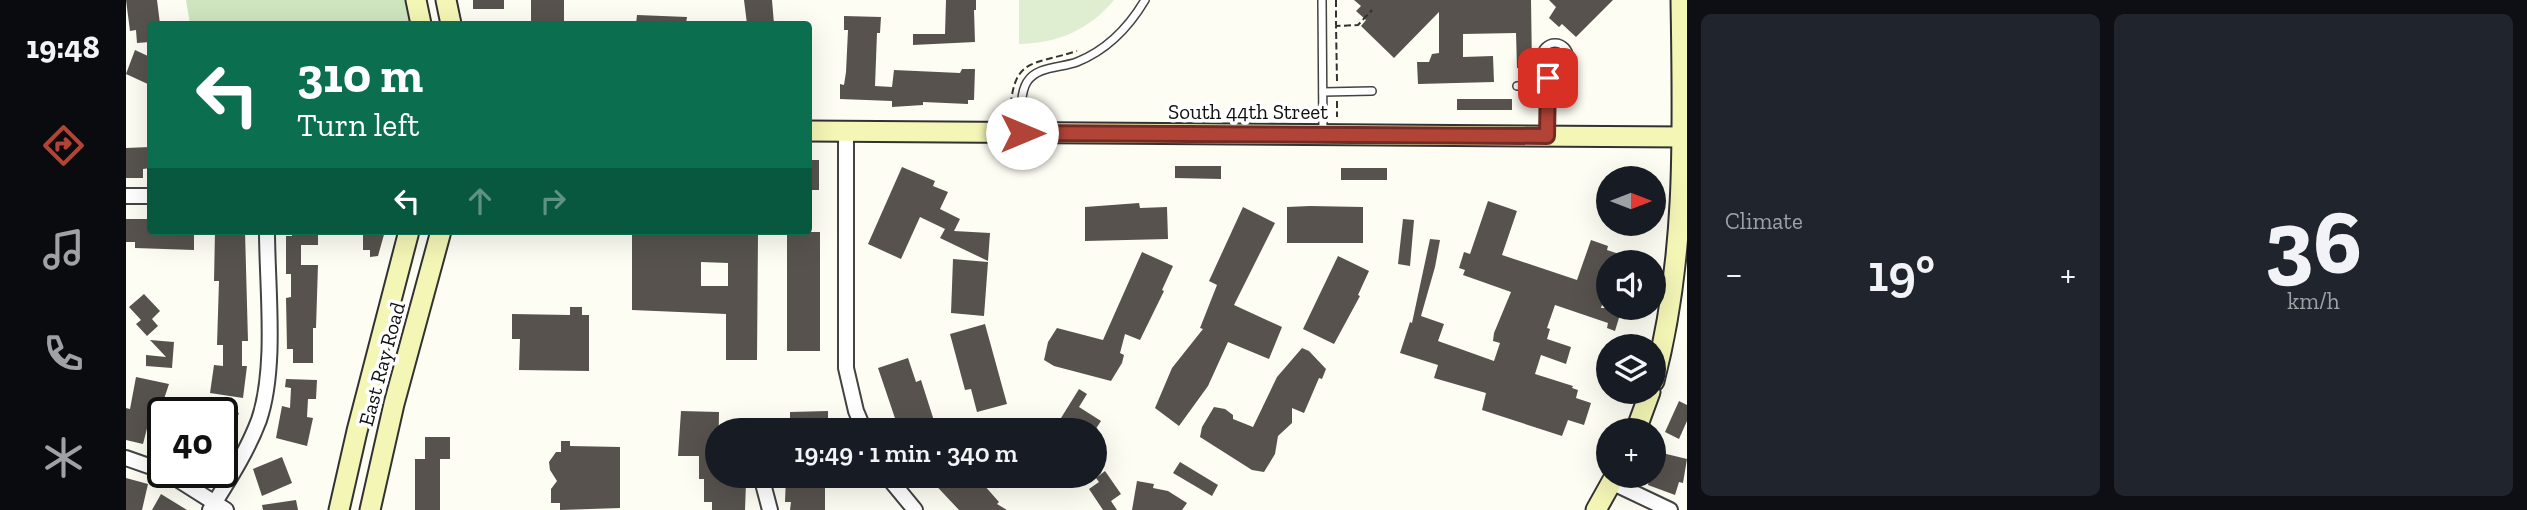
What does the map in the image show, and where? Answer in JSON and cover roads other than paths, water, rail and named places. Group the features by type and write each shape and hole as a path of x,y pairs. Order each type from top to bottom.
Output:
{"street":[{"path":"416,0 420,21"},
{"path":"446,0 450,21"},
{"path":"1666,334 1682,239 1685,137 1681,0"},
{"name":"South 44th Street","path":"812,131 1685,137"},
{"path":"846,131 846,368 859,418"},
{"path":"126,196 147,196"},
{"path":"188,488 217,508 247,447 264,402 268,362 267,235"},
{"name":"East Ray Road","path":"340,510 350,457 408,235"},
{"name":"East Ray Road","path":"370,510 394,404 440,235"},
{"path":"126,458 147,466"},
{"path":"764,488 770,510"},
{"path":"897,488 915,510"},
{"path":"1596,510 1608,488"},
{"path":"1630,488 1670,510"}],"lane":[{"path":"1022,133 1023,92 1031,76 1081,60 1115,39 1145,0"},
{"path":"1322,0 1323,135"},
{"path":"1547,136 1549,69"},
{"path":"1517,86 1547,86"},
{"path":"1323,92 1372,91"}]}
